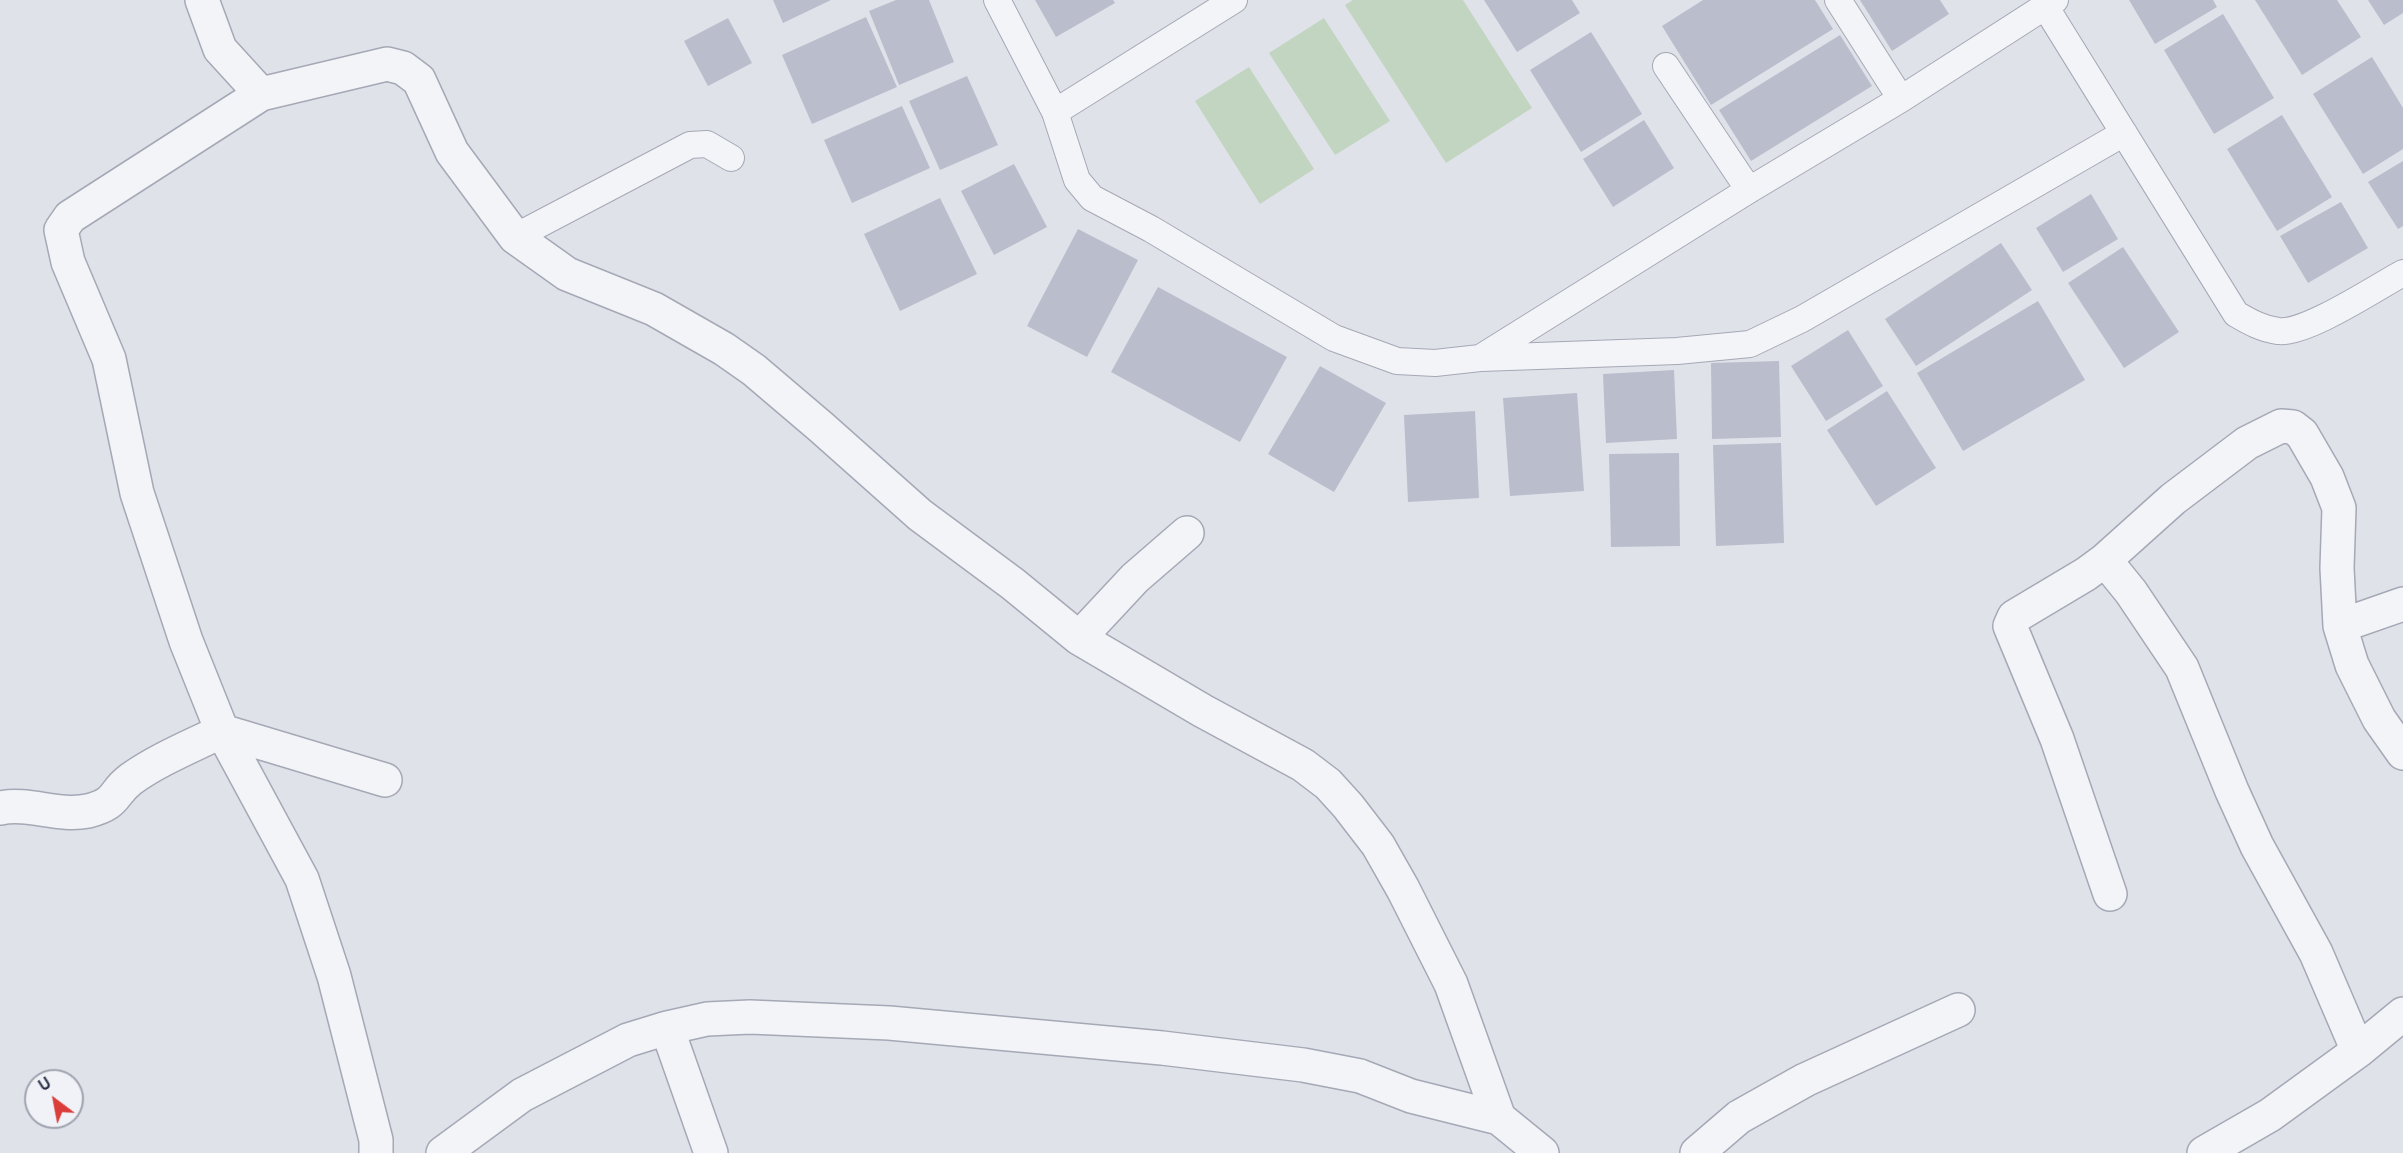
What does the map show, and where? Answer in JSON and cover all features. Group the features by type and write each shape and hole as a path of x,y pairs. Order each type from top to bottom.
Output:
{"street":[{"path":"202,0 220,49 261,94"},
{"path":"376,1153 376,1140 334,976 303,879 222,731 186,641 137,493 109,358 68,262 61,230 70,217 261,94 387,63 403,68 419,80 452,152 514,237 567,274 654,309 739,360 813,420 920,515 1013,584 1078,638 1203,711 1303,765 1328,784 1378,845 1403,889 1451,984 1499,1118"},
{"path":"2110,894 2057,739 2010,626 2014,617 2105,560 2173,499 2247,443 2281,426 2293,427 2302,434 2327,477 2339,508 2337,568 2340,626 2352,665 2379,719 2403,753"},
{"path":"1078,638 1135,578 1187,533"},
{"path":"2105,560 2131,592 2182,668 2257,846 2316,953 2358,1051"},
{"path":"2340,626 2403,604"},
{"path":"0,808 25,807 62,813 87,811 106,805 133,778 222,731 385,780"},
{"path":"1697,1153 1738,1117 1805,1080 1958,1010"},
{"path":"2204,1153 2270,1115 2358,1051 2403,1014"},
{"path":"443,1153 522,1095 628,1040 707,1019 762,1018 889,1023 1162,1048 1303,1065 1360,1076 1411,1096 1499,1118 1542,1153"},
{"path":"667,1028 711,1153"}],"lane":[{"path":"997,0 1055,112 1077,180 1092,198 1152,229 1334,338 1397,361 1435,363 1480,358 1677,351 1750,344 1802,319 2124,133"},
{"path":"1055,112 1234,0"},
{"path":"1838,0 1900,99"},
{"path":"1480,358 1749,190 1900,99 2050,3 2124,133 2236,314 2257,326 2281,332 2318,320 2403,273"},
{"path":"1666,66 1749,190"},
{"path":"514,237 690,145 706,144 731,158"}],"green space":[{"path":"1353,0 1463,0 1532,108 1446,163 1345,5"},
{"path":"1324,18 1390,121 1335,155 1269,53"},
{"path":"1249,67 1314,169 1260,204 1195,101"}],"building":[{"path":"773,0 831,0 783,23"},
{"path":"896,0 929,0 954,62 899,85 869,11"},
{"path":"1035,0 1113,0 1115,3 1056,37"},
{"path":"1484,0 1572,0 1580,13 1517,52"},
{"path":"1703,0 1815,0 1833,29 1711,105 1662,26"},
{"path":"1860,0 1940,0 1949,14 1892,51"},
{"path":"2129,0 2213,0 2217,7 2155,44"},
{"path":"2255,0 2337,0 2361,37 2302,75"},
{"path":"2368,0 2403,0 2403,13 2384,25"},
{"path":"2223,14 2274,98 2214,134 2164,50"},
{"path":"866,17 897,87 812,124 782,55"},
{"path":"728,18 752,63 708,86 684,41"},
{"path":"1591,32 1642,114 1581,152 1530,70"},
{"path":"1840,35 1872,86 1751,161 1719,110"},
{"path":"2372,57 2403,108 2403,149 2363,174 2313,94"},
{"path":"967,76 998,145 940,170 909,101"},
{"path":"902,106 930,168 852,203 824,140"},
{"path":"2282,115 2332,197 2277,231 2227,149"},
{"path":"1644,120 1674,168 1613,207 1583,159"},
{"path":"2403,161 2403,226 2398,229 2368,182"},
{"path":"1014,164 1047,227 994,255 961,191"},
{"path":"2091,194 2118,239 2063,272 2036,228"},
{"path":"940,198 977,274 900,311 864,234"},
{"path":"2341,202 2368,248 2308,283 2280,236"},
{"path":"1078,229 1138,260 1087,357 1027,326"},
{"path":"2001,243 2032,290 1916,366 1885,319"},
{"path":"2123,247 2179,332 2124,368 2068,283"},
{"path":"1158,287 1287,357 1240,442 1111,372"},
{"path":"2038,301 2085,380 1963,451 1917,373"},
{"path":"1848,330 1883,386 1826,421 1791,366"},
{"path":"1779,361 1781,437 1712,439 1711,363"},
{"path":"1320,366 1386,403 1334,492 1268,454"},
{"path":"1674,370 1677,439 1606,443 1603,374"},
{"path":"1887,391 1936,468 1876,506 1827,430"},
{"path":"1577,393 1584,491 1510,496 1503,398"},
{"path":"1475,411 1479,498 1408,502 1404,415"},
{"path":"1781,443 1784,543 1716,546 1713,445"},
{"path":"1679,453 1680,546 1611,547 1609,454"}]}
